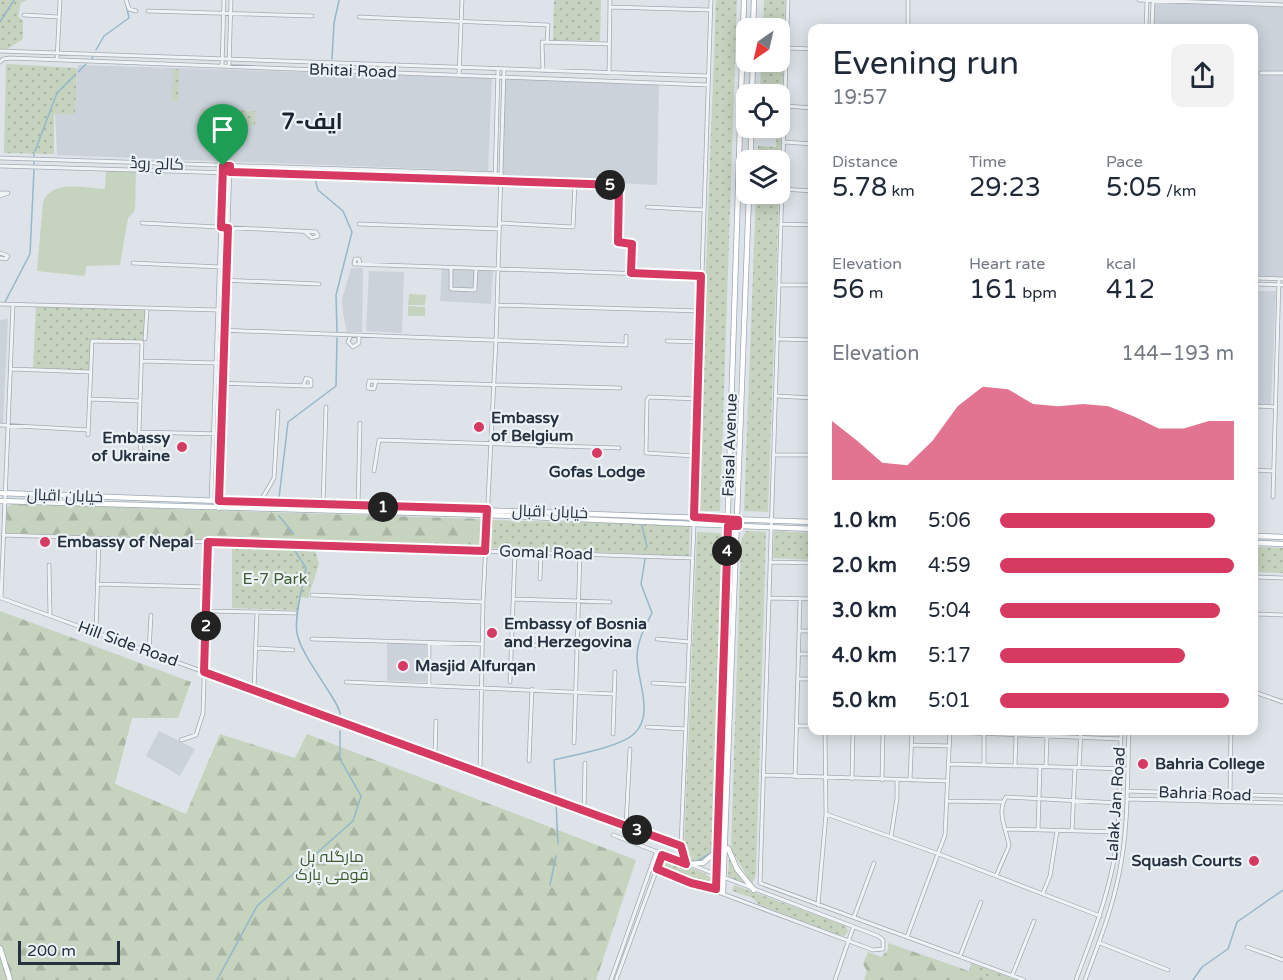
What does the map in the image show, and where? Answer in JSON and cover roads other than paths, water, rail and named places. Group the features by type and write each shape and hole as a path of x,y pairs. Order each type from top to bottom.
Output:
{"main road":[{"path":"753,18 754,0"},
{"name":"Faisal Avenue","path":"741,150 744,1"},
{"path":"751,138 751,150"},
{"path":"741,143 746,147 751,144"},
{"name":"Faisal Avenue","path":"716,889 739,204"},
{"name":"Faisal Avenue","path":"723,892 749,204"},
{"name":"خیابان اقبال","path":"3,493 728,523 751,520 808,522"},
{"path":"728,541 724,531 711,522 722,516 729,498"},
{"path":"738,500 741,514 751,520"},
{"name":"خیابان اقبال","path":"2,501 211,509 487,512"},
{"name":"خیابان اقبال","path":"738,523 750,527 808,529"},
{"path":"737,540 742,532 750,527"},
{"path":"1258,536 1283,537"},
{"path":"1258,543 1283,544"},
{"path":"726,842 737,869 754,890"},
{"path":"687,864 703,863 718,850"},
{"path":"0,948 10,980"}],"street":[{"path":"57,60 60,0"},
{"path":"126,0 129,9 136,11"},
{"path":"222,66 224,0"},
{"path":"229,66 231,0"},
{"path":"459,75 462,0"},
{"path":"609,73 610,0"},
{"path":"687,864 681,846 711,0"},
{"path":"787,18 788,0"},
{"path":"908,0 908,24"},
{"path":"1139,0 1283,5"},
{"path":"1146,24 1147,0"},
{"path":"1152,24 1153,0"},
{"path":"610,7 710,10"},
{"path":"148,11 312,16"},
{"path":"24,15 59,17"},
{"path":"359,17 543,25 548,26 547,42"},
{"path":"543,71 542,42 609,44"},
{"path":"790,48 808,49"},
{"name":"Bhitai Road","path":"0,51 708,76"},
{"path":"122,56 122,63"},
{"name":"Bhitai Road","path":"0,61 57,60 504,75 708,85"},
{"path":"357,71 358,63"},
{"path":"495,181 498,70"},
{"path":"480,772 483,602 503,174 504,70"},
{"path":"1261,73 1283,73"},
{"path":"790,106 808,108"},
{"path":"784,138 784,150"},
{"path":"784,142 808,144"},
{"name":"کالج روڈ","path":"0,158 503,174"},
{"name":"کالج روڈ","path":"0,166 619,185 618,242 631,243 631,273"},
{"path":"211,509 223,166"},
{"path":"219,509 230,166"},
{"path":"501,223 573,227 575,184"},
{"path":"790,190 808,191"},
{"path":"782,204 760,883 1024,980"},
{"path":"647,207 704,210"},
{"path":"142,223 316,232 318,236 312,238 305,232"},
{"path":"359,224 500,229"},
{"path":"781,224 808,225"},
{"path":"133,263 221,267"},
{"path":"360,264 701,276"},
{"path":"451,268 451,289 467,290 475,290 476,269"},
{"path":"1258,278 1281,279 1273,497"},
{"path":"220,280 319,284"},
{"path":"1258,284 1281,285"},
{"path":"780,285 808,285"},
{"path":"0,304 218,310"},
{"path":"3,535 2,501 9,425 13,304"},
{"path":"497,305 700,311"},
{"path":"145,339 147,309"},
{"path":"218,330 626,345 626,336"},
{"path":"351,335 348,342 353,347 359,343 359,335"},
{"path":"779,339 808,340"},
{"path":"88,435 92,341 142,342 139,432 142,461"},
{"path":"667,341 699,342"},
{"path":"1278,346 1283,346"},
{"path":"142,362 217,363"},
{"path":"11,369 91,372"},
{"path":"216,383 224,383 311,386 311,380 306,378 303,386"},
{"path":"376,381 620,388"},
{"path":"777,396 808,398"},
{"path":"696,456 646,453 648,398 697,399"},
{"path":"90,399 140,401"},
{"path":"1275,400 1283,401"},
{"path":"1258,406 1275,406"},
{"path":"323,505 326,407"},
{"path":"259,503 274,478 278,411"},
{"path":"358,506 360,423"},
{"path":"0,425 88,430"},
{"path":"139,432 221,434"},
{"path":"374,471 379,440 619,448"},
{"path":"773,454 808,455"},
{"path":"1258,470 1273,471"},
{"name":"Gomal Road","path":"3,535 693,558"},
{"name":"Hill Side Road","path":"3,535 1,598 681,846"},
{"path":"95,632 99,540"},
{"path":"181,740 196,735 201,725 208,542"},
{"path":"510,682 515,552"},
{"path":"540,579 541,553"},
{"path":"574,743 580,554"},
{"path":"771,562 808,563"},
{"path":"50,565 50,615"},
{"path":"1258,577 1283,578"},
{"path":"98,584 207,587"},
{"path":"312,595 483,602"},
{"path":"770,598 808,599"},
{"path":"513,599 610,602"},
{"path":"795,777 800,599"},
{"path":"206,611 295,613"},
{"path":"254,690 257,612"},
{"path":"1258,614 1283,615"},
{"path":"149,651 151,615"},
{"path":"799,631 808,631"},
{"path":"312,639 482,645"},
{"path":"657,639 690,642"},
{"path":"429,643 429,684"},
{"path":"512,645 622,647"},
{"path":"257,648 293,650"},
{"path":"798,654 808,654"},
{"path":"614,734 615,672"},
{"path":"798,679 808,679"},
{"path":"346,682 481,686 614,694"},
{"path":"653,683 688,685"},
{"path":"529,760 532,689"},
{"path":"1258,693 1283,702"},
{"path":"435,756 436,721"},
{"path":"796,726 808,726"},
{"path":"647,727 686,729"},
{"path":"818,904 826,814 825,735"},
{"path":"852,779 853,735"},
{"path":"882,780 883,735"},
{"path":"910,780 912,735"},
{"path":"908,937 945,835 950,735"},
{"path":"984,735 984,765"},
{"path":"1015,765 1016,735 1121,739"},
{"name":"Lalak Jan Road","path":"1076,980 1100,916 1118,832 1121,735"},
{"name":"Lalak Jan Road","path":"1085,980 1099,943 1120,873 1126,820 1129,735"},
{"path":"1230,795 1231,735"},
{"path":"1046,766 1047,736"},
{"path":"1072,831 1073,801 1081,737"},
{"path":"912,745 950,746"},
{"path":"626,826 630,749"},
{"path":"584,810 585,764"},
{"path":"949,764 1128,769"},
{"path":"1038,830 1040,766"},
{"path":"764,775 948,781"},
{"path":"891,837 897,798 897,780"},
{"name":"Bahria Road","path":"1127,791 1283,796"},
{"path":"996,876 1008,853 1008,838 1002,824 1002,802 1006,797 1119,803"},
{"name":"Bahria Road","path":"1127,799 1283,803"},
{"path":"948,801 1002,802"},
{"path":"826,814 939,854 1100,916"},
{"path":"1118,820 1126,820"},
{"path":"1005,829 1118,832"},
{"path":"1043,893 1050,876 1057,831"},
{"path":"613,835 853,927 883,940 883,949 873,950 716,889 691,883 651,867"},
{"path":"611,980 656,853"},
{"path":"616,980 662,855"},
{"path":"854,918 874,863"},
{"path":"960,957 981,902"},
{"path":"1012,976 1034,921"},
{"path":"835,980 853,927"},
{"path":"1099,943 1168,970"},
{"path":"1247,947 1283,960"}],"waterway":[{"path":"0,22 14,0"},
{"path":"332,59 334,23 339,0"},
{"path":"96,50 104,36 129,18 126,4"},
{"path":"78,72 86,64"},
{"path":"35,151 57,93 75,75"},
{"path":"5,302 30,254 34,170"},
{"path":"315,179 318,190 343,211 352,232 336,295 337,332"},
{"path":"279,498 288,422 336,386 337,338"},
{"path":"279,516 294,534"},
{"path":"642,526 647,547"},
{"path":"295,551 306,568 298,610 297,633 305,654 334,700 340,714"},
{"path":"556,798 554,760 618,743 634,734 640,726 644,707 637,651 652,613 641,584 645,559"},
{"path":"217,980 257,906 353,821 361,796 340,759 340,731"},
{"path":"556,803 558,844"},
{"path":"697,861 711,853 712,843"},
{"path":"550,885 556,856"},
{"path":"1193,980 1202,967 1228,949 1237,922 1283,890"}],"place":[{"name":"Embassy of Belgium","path":"479,427"},
{"name":"Embassy of Ukraine","path":"182,447"},
{"name":"Gofas Lodge","path":"597,453"},
{"name":"Embassy of Nepal","path":"45,542"},
{"name":"Embassy of Bosnia and Herzegovina","path":"492,633"},
{"name":"Masjid Alfurqan","path":"403,666"},
{"name":"Bahria College","path":"1143,764"},
{"name":"Squash Courts","path":"1254,861"}],"district":[{"name":"ایف-7","path":"312,122"}],"park label":[{"name":"E-7 Park","path":"275,579"},
{"name":"مارگلہ ہل قومی پارک","path":"332,866"}]}
